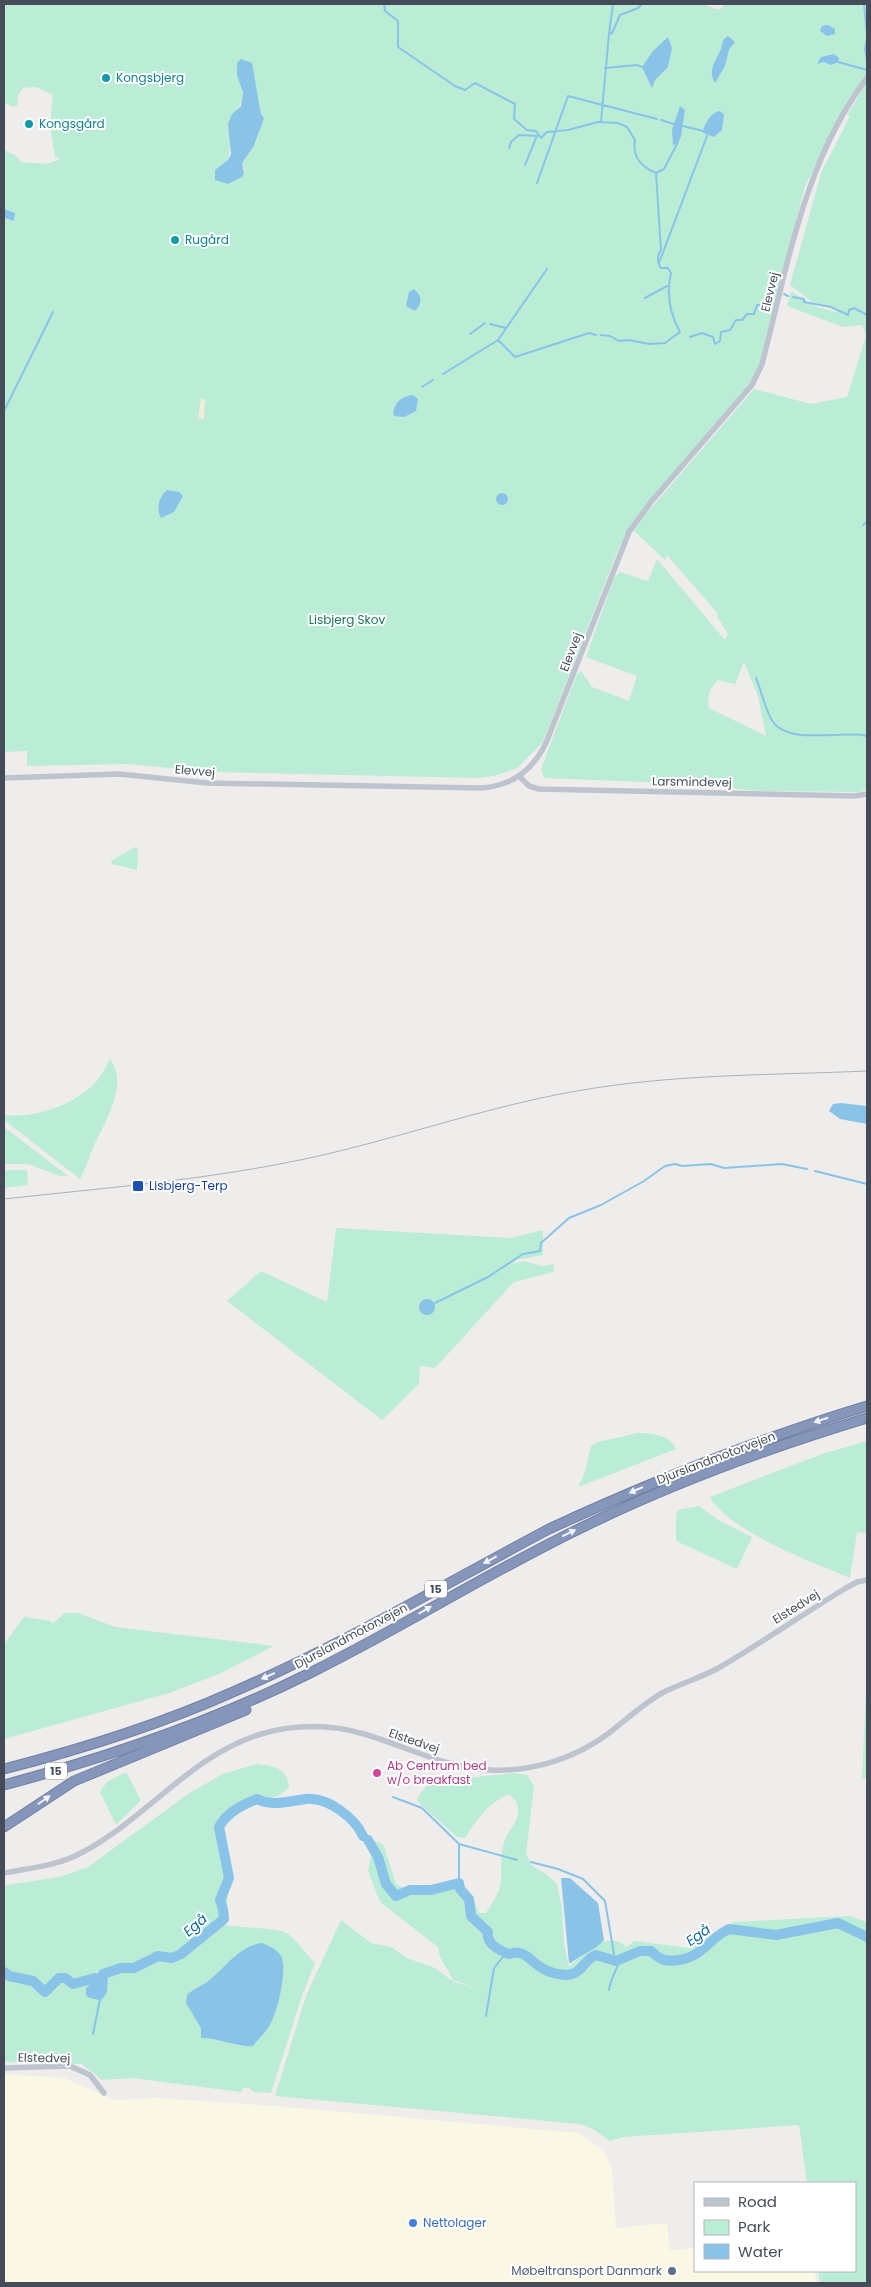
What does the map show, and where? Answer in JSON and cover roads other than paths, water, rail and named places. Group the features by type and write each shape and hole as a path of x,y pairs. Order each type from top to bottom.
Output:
{"highway":[{"name":"Djurslandmotorvejen","path":"4,1769 116,1737 232,1693 339,1642 549,1529 603,1504 681,1470 757,1442 867,1406"},
{"name":"Djurslandmotorvejen","path":"4,1785 68,1768 161,1737 277,1689 384,1635 506,1565 630,1505 744,1459 867,1418"},
{"path":"4,1826 74,1781 222,1720 288,1690 384,1635"}],"street":[{"name":"Elevvej","path":"4,778 119,774 207,783 481,788 500,785 519,776 535,762 546,743 629,532 652,502 752,385 762,364 806,193 825,149 852,100 867,78"},
{"name":"Larsmindevej","path":"519,776 529,786 539,789 855,796 867,794"},
{"name":"Elstedvej","path":"4,1873 53,1864 79,1854 101,1841 221,1752 258,1735 276,1730 299,1727 342,1728 447,1763 490,1770 513,1770 560,1760 597,1742 661,1694 720,1667 850,1585 867,1580"},
{"name":"Elstedvej","path":"4,2068 70,2066 90,2075 104,2093"}],"water":[{"path":"828,25 835,29 835,34 827,36 820,31 822,26"},
{"path":"728,36 735,42 729,50 725,66 715,83 712,77 713,67 723,40"},
{"path":"668,37 672,48 668,67 655,80 652,88 642,67 653,51"},
{"path":"834,54 839,58 838,62 831,65 824,62 817,64 821,57"},
{"path":"241,59 252,63 261,114 264,118 254,146 242,163 244,173 242,177 228,184 215,180 215,170 228,160 231,154 228,124 232,114 241,106 243,93 237,75 237,63"},
{"path":"680,106 685,110 681,136 678,144 673,145 672,130"},
{"path":"719,111 724,114 722,130 714,137 703,133 704,126 708,120"},
{"path":"4,209 15,213 14,221 5,218"},
{"path":"414,289 419,294 420,300 415,311 406,306 409,292"},
{"path":"413,395 418,399 416,411 404,417 394,416 393,413 397,403 402,398"},
{"path":"167,490 179,492 183,496 174,512 161,518 159,503"},
{"path":"500,493 504,493 508,499 504,505 500,505 496,501 496,497"},
{"path":"833,1104 867,1106 867,1124 840,1119 829,1111"},
{"path":"427,1299 433,1301 435,1307 433,1313 427,1315 421,1313 419,1307 421,1301"},
{"path":"561,1878 570,1878 598,1903 604,1940 571,1963 569,1963"},
{"path":"262,1943 277,1951 283,1963 280,1993 275,2014 268,2028 253,2046 201,2038 201,2028 186,2003 187,1995 207,1982 239,1953 253,1945"}],"waterway":[{"path":"384,4 385,11 398,21 398,47 455,86 465,90 475,83 515,104 514,119 527,130 536,131 541,138 547,132 568,130 598,122 618,123 627,127 635,140 636,156 646,168 656,173 661,250 658,261 661,268 668,268 671,273 670,304 680,332 665,343 649,344 629,340 619,341 610,336 601,335"},
{"path":"609,34 613,4"},
{"path":"601,121 609,34 612,33 620,15 638,8 642,4"},
{"path":"864,4 867,34"},
{"path":"867,38 865,49 867,60"},
{"path":"838,62 867,70"},
{"path":"605,68 637,65 642,67"},
{"path":"537,183 568,96 657,119"},
{"path":"661,120 674,124"},
{"path":"683,126 703,131"},
{"path":"509,148 511,142 519,135 538,136"},
{"path":"659,263 707,136"},
{"path":"525,165 536,138"},
{"path":"656,173 664,169 677,144"},
{"path":"498,340 547,269"},
{"path":"645,298 667,286"},
{"path":"690,337 702,333 713,337 715,344 720,341 721,332 730,330 736,320 742,320 747,314 754,314 757,305 768,305 769,297 774,292"},
{"path":"784,294 788,296"},
{"path":"793,297 804,299 804,302 831,307 848,315 849,310 854,308 867,315"},
{"path":"4,411 53,312"},
{"path":"470,334 485,323"},
{"path":"490,324 506,328"},
{"path":"443,374 498,340 515,357 589,333 596,335"},
{"path":"422,387 433,380"},
{"path":"863,525 867,522"},
{"path":"756,678 770,718 781,729 803,735 867,736"},
{"path":"435,1303 488,1277 523,1254 540,1251 541,1243 569,1218 601,1205 644,1181 665,1166 675,1164 682,1166 711,1164 724,1168 782,1164 807,1169"},
{"path":"815,1171 867,1184"},
{"path":"393,1797 422,1808 459,1844 517,1860"},
{"name":"Egå","path":"4,1972 9,1976 33,1981 45,1992 59,1978 65,1978 73,1984 95,1978 97,1985 91,1990 91,1993 99,1995 102,1991 103,1974 121,1968 134,1968 158,1956 172,1958 181,1954 224,1919 220,1900 229,1878 219,1827 230,1814 257,1799 269,1803 306,1799 323,1801 340,1810 354,1822 363,1836"},
{"name":"Egå","path":"368,1840 378,1857 386,1884 396,1896 410,1890 431,1890 459,1883 460,1889 469,1899 471,1916 488,1932 489,1940 494,1946 509,1954 522,1954 542,1968 560,1974 568,1975 576,1972 596,1955 616,1961 640,1951 651,1951 660,1958 667,1960 674,1961 688,1958 701,1951 716,1937 729,1929 776,1935 838,1923 867,1937"},
{"path":"459,1844 459,1883"},
{"path":"531,1862 558,1869 583,1879 605,1901 614,1954"},
{"path":"486,2016 494,1968 506,1953"},
{"path":"609,1990 620,1959"},
{"path":"93,2034 101,1994"}],"tram line":[{"path":"4,1199 155,1183 268,1166 341,1151 521,1102 595,1088 663,1080 867,1071"}],"place":[{"name":"Kongsbjerg","path":"106,78"},
{"name":"Kongsgård","path":"29,124"},
{"name":"Rugård","path":"175,240"},
{"name":"Lisbjerg-Terp","path":"138,1186"},
{"name":"Ab Centrum bed w/o breakfast","path":"377,1773"},
{"name":"Nettolager","path":"413,2223"},
{"name":"Møbeltransport Danmark","path":"672,2271"}],"park label":[{"name":"Lisbjerg Skov","path":"347,620"}]}
